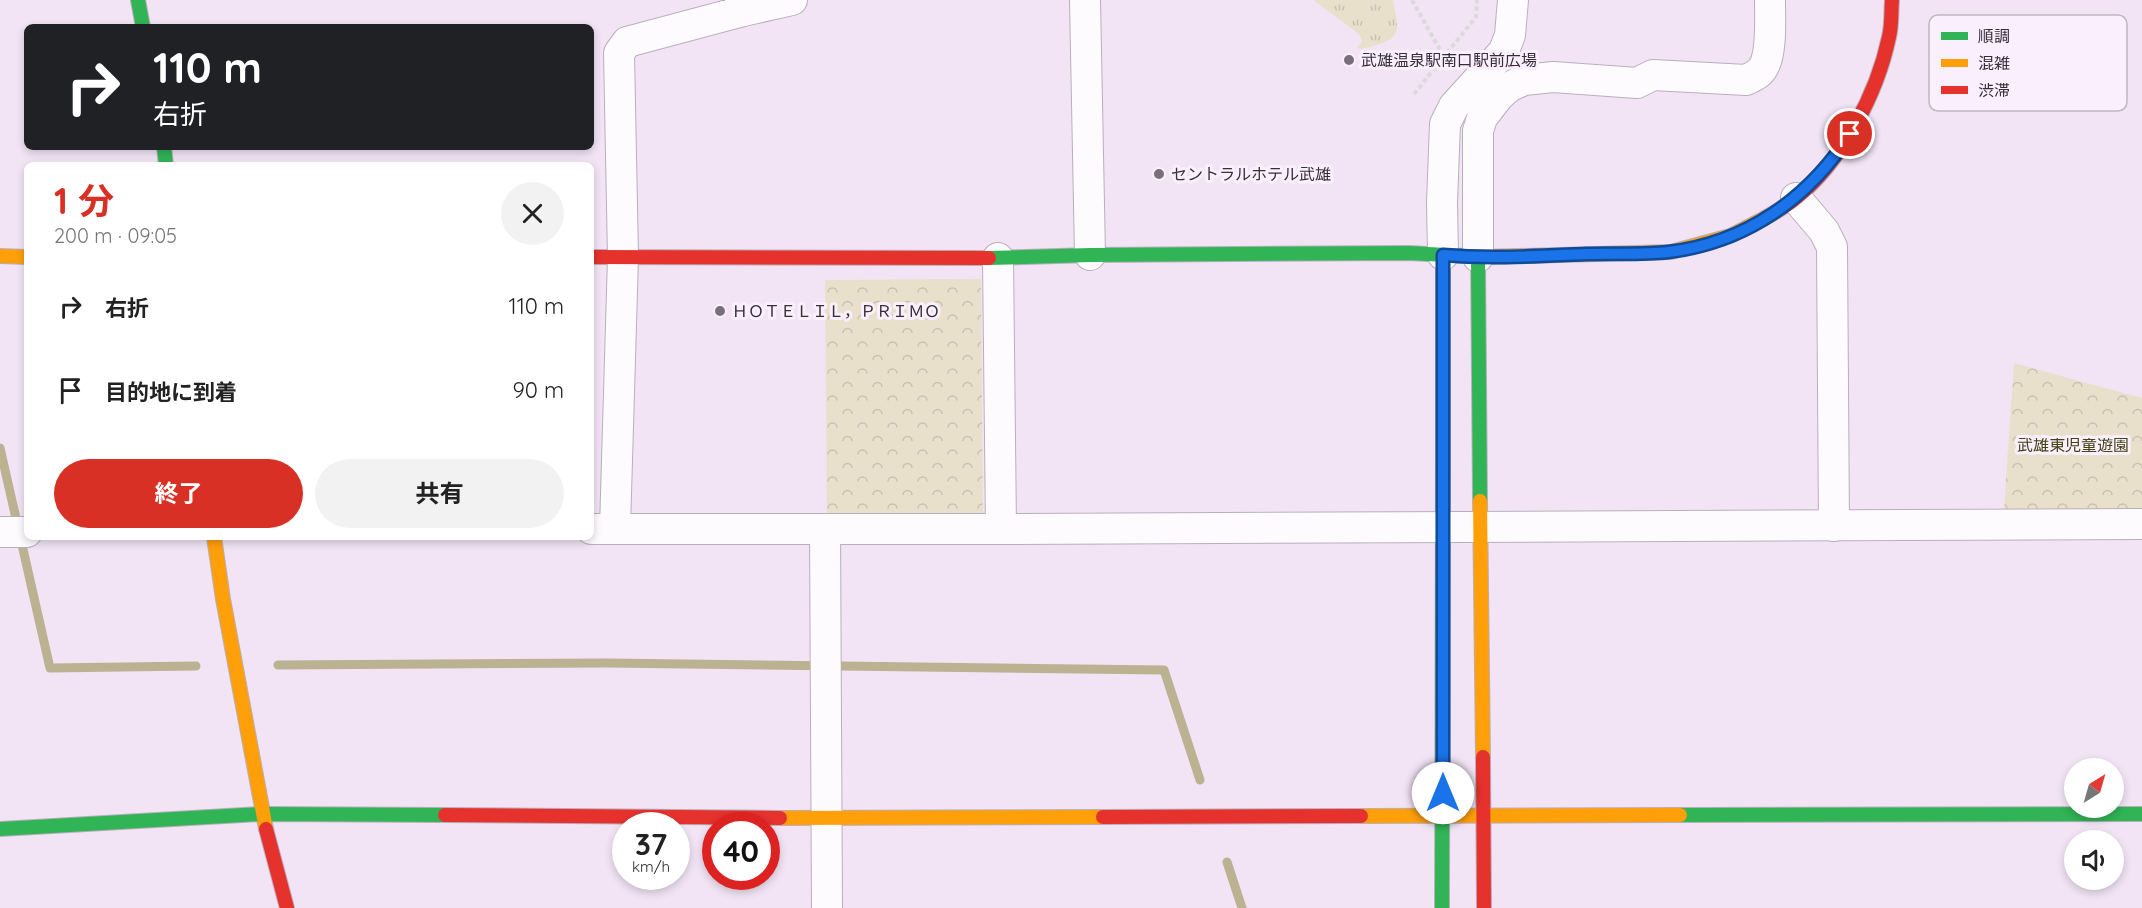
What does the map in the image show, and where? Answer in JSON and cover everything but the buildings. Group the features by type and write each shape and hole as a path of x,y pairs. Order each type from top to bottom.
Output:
{"street":[{"path":"138,0 142,24"},
{"path":"792,0 742,6 627,42 619,53 623,257 603,529 2142,524"},
{"path":"1085,0 1090,255"},
{"path":"1442,908 1442,202 1445,124 1454,106 1504,51 1510,35 1513,0"},
{"path":"1484,908 1478,257 1478,131 1482,118 1509,87 1524,80 1554,77 1637,83 1653,75 1746,80 1756,76 1764,67 1768,56 1770,0"},
{"path":"594,257 998,258 1090,255 1443,255 1478,257 1671,252 1730,236 1778,211 1796,198 1841,148 1875,86 1890,35 1892,0"},
{"path":"1796,198 1824,231 1832,247 1834,264 1834,526"},
{"path":"0,256 24,257"},
{"path":"998,258 1001,529"},
{"path":"825,530 827,908"},
{"path":"214,540 262,814 287,908"},
{"path":"0,829 262,814 826,818 2142,814"}],"path":[{"path":"1412,0 1444,57"},
{"path":"1414,94 1476,17 1477,0"}],"green space":[{"path":"1313,0 1393,0 1397,21 1396,32 1388,41 1366,48 1357,48 1362,41 1359,34"},
{"path":"981,279 983,514 827,515 825,280"},
{"name":"武雄東児童遊園","path":"2014,363 2142,398 2142,509 2004,509"}],"waterway":[{"path":"0,448 50,668 196,666"},
{"path":"278,665 607,663 1164,670 1200,780"},
{"path":"1227,862 1242,908"}],"traffic: fast":[{"path":"138,0 142,24"},
{"path":"164,150 166,162"},
{"path":"989,258 1409,253 1483,257"},
{"path":"1478,257 1480,501"},
{"path":"1442,908 1443,464"},
{"path":"0,829 262,814 445,815"},
{"path":"1680,815 2142,814"}],"traffic: slow":[{"path":"1483,257 1671,252 1730,236 1765,218"},
{"path":"0,256 24,257"},
{"path":"1480,501 1483,757"},
{"path":"214,540 223,599 266,829"},
{"path":"1361,816 1680,815"},
{"path":"780,818 1103,817"}],"traffic: jam":[{"path":"1765,218 1792,201 1813,183 1855,125 1876,81 1883,59 1890,32 1892,0"},
{"path":"1443,255 1443,464"},
{"path":"594,257 989,258"},
{"path":"1483,757 1484,908"},
{"path":"445,815 702,817"},
{"path":"1103,817 1361,816"},
{"path":"266,829 287,908"}],"place":[{"name":"武雄温泉駅南口駅前広場","path":"1349,60"},
{"name":"セントラルホテル武雄","path":"1159,174"},
{"name":"ＨＯＴＥＬＩＬ，ＰＲＩＭＯ","path":"720,311"}],"route":[{"path":"1443,793 1443,255 1478,257 1642,254 1671,252 1698,246 1730,236 1759,222 1796,198 1826,167 1850,134"}]}
